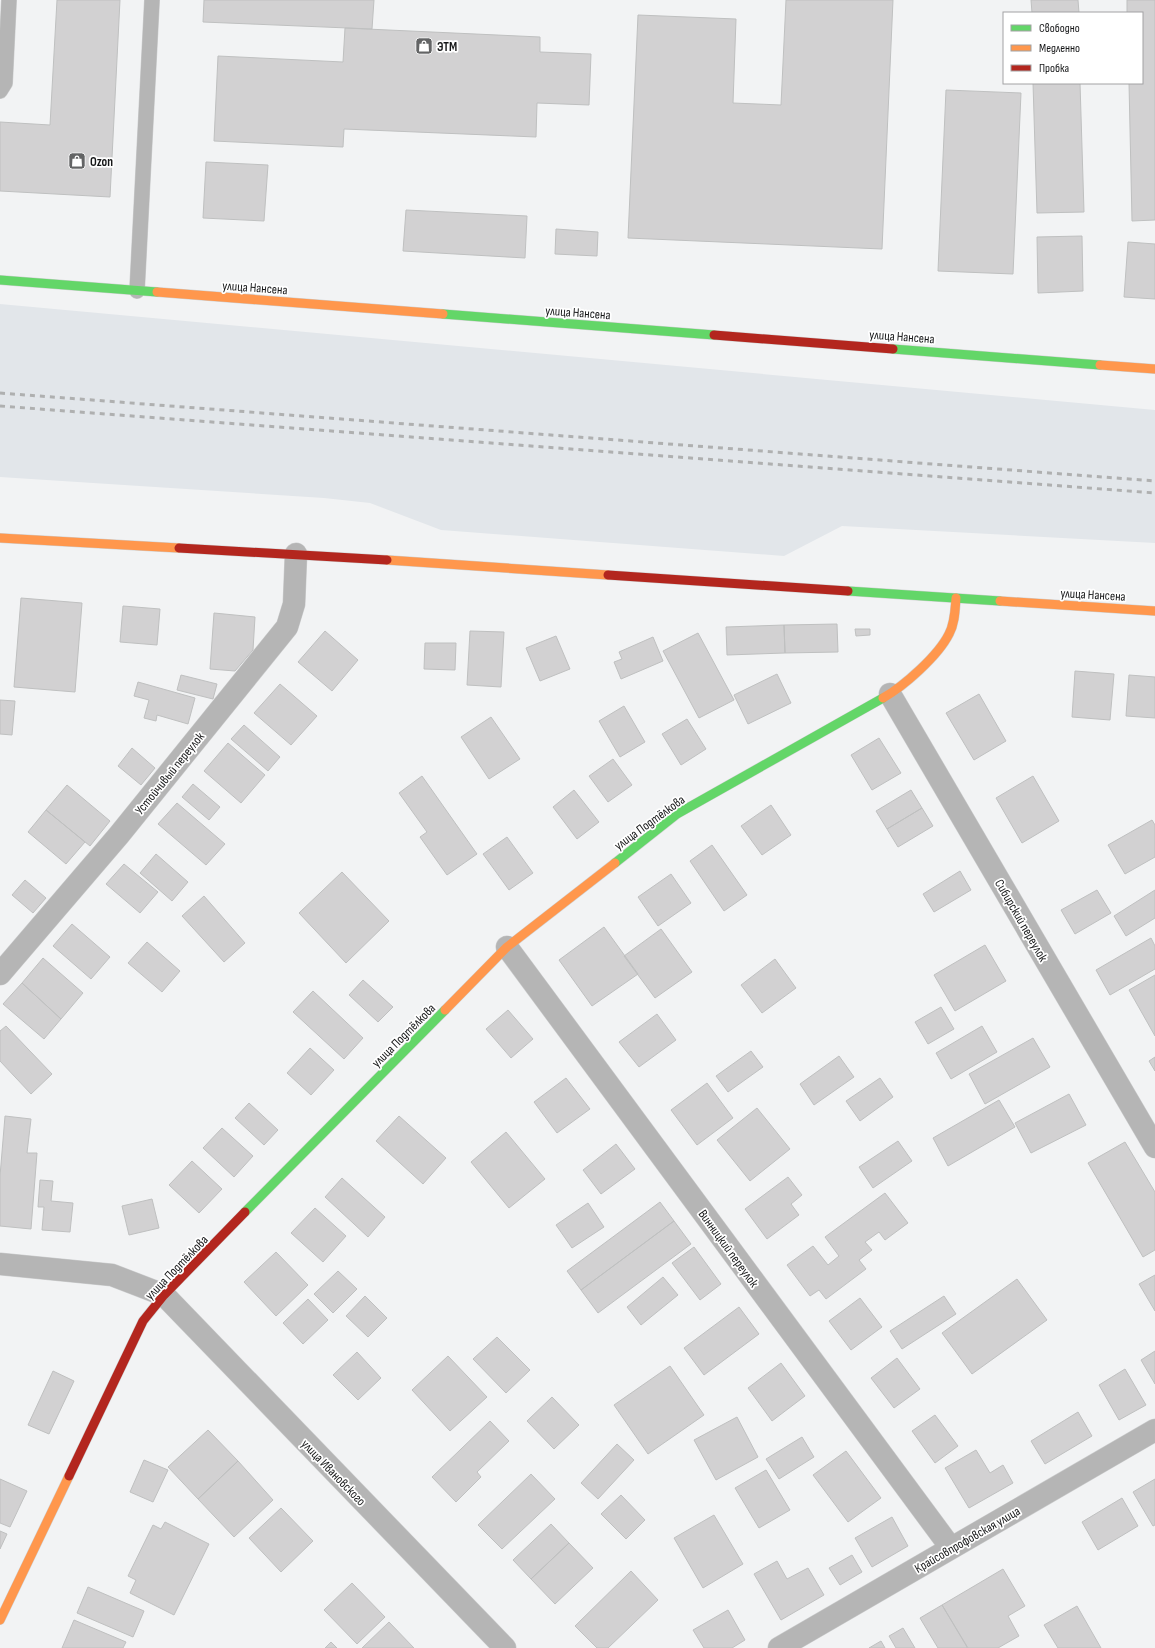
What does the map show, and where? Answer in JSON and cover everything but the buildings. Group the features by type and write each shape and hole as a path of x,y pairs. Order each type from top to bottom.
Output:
{"main road":[{"name":"улица Нансена","path":"0,280 1155,369"},
{"name":"улица Нансена","path":"0,538 296,554 1155,611"},
{"name":"улица Подтёлкова","path":"0,1620 143,1322 164,1295 507,948 677,814 890,694 941,648 953,624 956,598"}],"street":[{"name":"Устойчивый переулок","path":"0,974 119,835 287,627 294,604 296,554"},
{"name":"Сибирский переулок","path":"890,694 1155,1147"},
{"name":"Винницкий переулок","path":"507,948 951,1548"},
{"path":"0,1264 112,1275 164,1295"},
{"name":"улица Ивановского","path":"164,1295 505,1648"},
{"name":"Крайсовпрофовская улица","path":"779,1648 1155,1430"}],"lane":[{"path":"0,91 5,83 9,0"},
{"path":"137,291 152,0"}],"shaded area":[{"path":"0,304 1155,410 1155,543 842,526 784,556 441,530 370,503 324,498 0,477"}],"railway":[{"path":"0,393 1155,481"},
{"path":"0,406 1155,493"}],"traffic: fast":[{"path":"0,280 157,292"},
{"path":"443,314 714,335"},
{"path":"893,349 1100,365"},
{"path":"848,591 1000,601"},
{"path":"615,863 677,814 883,698"},
{"path":"245,1212 445,1010"}],"traffic: slow":[{"path":"157,292 443,314"},
{"path":"1100,365 1155,369"},
{"path":"0,538 179,548"},
{"path":"387,560 608,575"},
{"path":"883,698 901,686 920,670 944,643 952,625 956,598"},
{"path":"1000,601 1155,611"},
{"path":"445,1010 507,947 615,863"},
{"path":"0,1620 69,1476"}],"traffic: jam":[{"path":"714,335 893,349"},
{"path":"179,548 387,560"},
{"path":"608,575 848,591"},
{"path":"69,1476 143,1321 164,1295 245,1212"}],"place":[{"name":"ЭТМ","path":"424,46"},
{"name":"Ozon","path":"77,161"}]}
